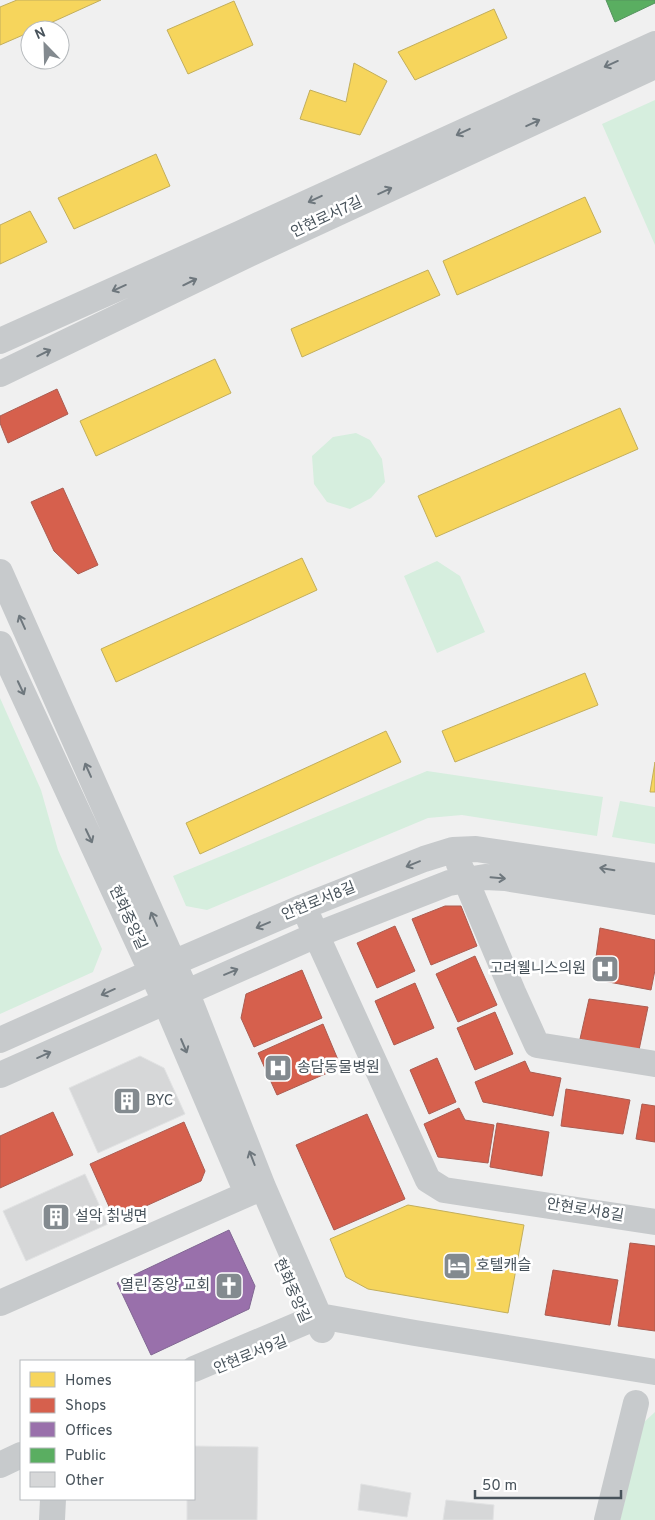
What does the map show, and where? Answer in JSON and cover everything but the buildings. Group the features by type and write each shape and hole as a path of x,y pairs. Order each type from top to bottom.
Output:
{"street":[{"name":"안현로서7길","path":"0,341 655,44"},
{"name":"안현로서7길","path":"0,374 258,250 655,66"},
{"path":"0,572 163,968"},
{"name":"현화중앙길","path":"0,644 176,996 255,1190 313,1325"},
{"name":"안현로서8길","path":"0,1040 303,908 424,859 453,850 476,848 655,876"},
{"path":"453,850 512,992 538,1045 655,1064"},
{"name":"안현로서8길","path":"0,1075 316,935 449,883 485,877 505,878 655,902"},
{"path":"303,908 316,935"},
{"name":"안현로서8길","path":"316,935 428,1180 444,1190 655,1222"},
{"path":"0,1303 255,1190"},
{"path":"313,1325 415,1333 655,1372"},
{"path":"313,1325 655,1382"},
{"name":"안현로서9길","path":"195,1369 313,1325"},
{"name":"안현로서9길","path":"195,1380 259,1352 313,1325"},
{"path":"607,1520 636,1403"},
{"path":"0,1450 20,1441"},
{"path":"0,1465 20,1455"},
{"path":"52,1520 53,1500"}],"green space":[{"path":"655,100 655,245 602,124"},
{"path":"356,433 370,440 382,459 385,482 371,498 350,509 327,502 314,484 312,456 333,437"},
{"path":"437,561 460,576 485,632 437,653 404,576"},
{"path":"0,698 41,790 58,850 102,949 93,972 0,1014"},
{"path":"427,771 603,797 597,836 462,815 428,818 207,910 186,906 173,876"},
{"path":"620,801 655,807 655,844 612,837"},
{"path":"655,1412 655,1520 620,1520 643,1423"}],"place":[{"name":"고려웰니스의원","path":"605,969"},
{"name":"송담동물병원","path":"278,1068"},
{"name":"BYC","path":"127,1101"},
{"name":"설악 칡냉면","path":"56,1217"},
{"name":"호텔캐슬","path":"457,1266"},
{"name":"열린 중앙 교회","path":"229,1286"}]}
